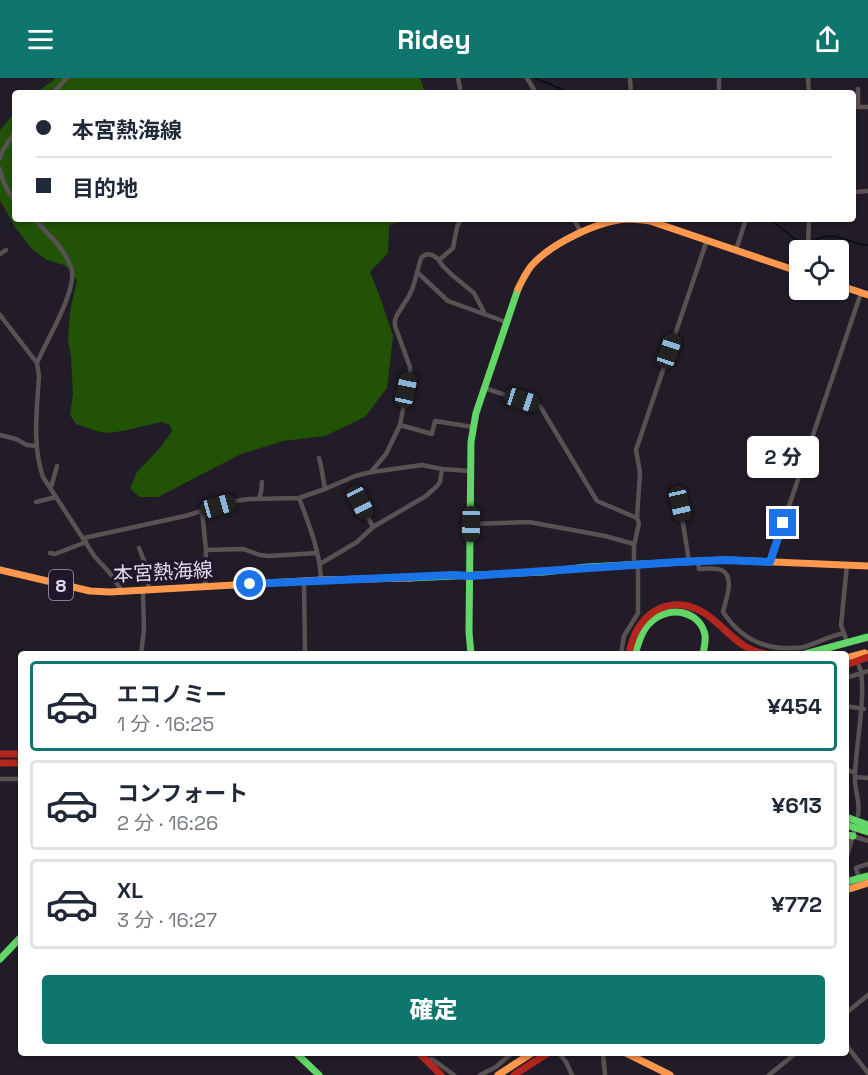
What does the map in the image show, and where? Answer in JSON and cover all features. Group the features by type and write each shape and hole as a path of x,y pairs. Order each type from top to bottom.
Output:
{"main road":[{"path":"471,651 470,471 471,442 476,413 518,289 530,268 543,254 599,222"},
{"path":"650,222 789,268"},
{"path":"849,289 865,294"},
{"name":"本宮熱海線","path":"0,570 83,590 146,591 321,580 470,576 689,561 726,560 868,566"},
{"path":"630,651 635,633 643,620 658,609 678,605 703,610 743,645 758,651"},
{"path":"636,651 639,638 650,621 665,612 678,611 695,618 703,628 706,640 704,651"},
{"path":"816,651 868,637"},
{"path":"839,651 868,642"},
{"path":"849,657 868,652"},
{"path":"849,664 868,657"},
{"path":"0,754 18,754"},
{"path":"0,763 18,763"},
{"path":"849,819 868,825"},
{"path":"849,826 868,832"},
{"path":"849,881 868,876"},
{"path":"849,889 868,884"},
{"path":"0,959 18,940"},
{"path":"299,1056 319,1075"},
{"path":"424,1056 441,1075"},
{"path":"498,1075 527,1056"},
{"path":"514,1075 543,1056"},
{"path":"632,1056 670,1075"}],"street":[{"path":"56,90 67,78"},
{"path":"858,88 856,107 868,107"},
{"path":"0,158 12,136"},
{"path":"0,169 2,179 12,196"},
{"path":"37,222 58,244 72,268 73,276 70,292 37,363"},
{"path":"439,260 453,248 460,222"},
{"path":"575,222 580,233"},
{"path":"736,250 745,222"},
{"path":"808,240 809,222"},
{"path":"622,651 624,636 638,612 634,544 639,523 637,518 640,473 636,450 707,240"},
{"path":"0,254 6,250"},
{"path":"371,472 386,454 400,425 410,367 395,326 395,320 410,296 420,260 425,255 431,254 439,260 452,275 474,293 485,314"},
{"path":"417,272 448,301 506,322"},
{"path":"770,562 865,294"},
{"path":"0,315 37,363 39,376 36,446 43,477 95,557 122,591"},
{"path":"484,388 540,406 597,501 637,518"},
{"path":"400,425 432,434 435,421 473,427"},
{"path":"0,435 36,446"},
{"path":"319,458 325,489"},
{"path":"50,553 55,554 85,540 235,501 299,498 371,472 418,465 470,471"},
{"path":"50,488 57,466"},
{"path":"320,564 357,542 373,527 426,496 440,482 442,469"},
{"path":"258,499 262,482"},
{"path":"676,489 689,561"},
{"path":"36,502 56,498"},
{"path":"299,498 320,564 321,580"},
{"path":"360,502 373,527"},
{"path":"202,511 206,550 205,587"},
{"path":"471,524 529,522 605,536 634,544"},
{"path":"138,548 149,573 141,651"},
{"path":"206,550 238,549 269,556 317,553"},
{"path":"698,561 699,569 719,569 726,573 729,585 723,612 750,640 771,647 802,647 844,633"},
{"path":"846,639 841,625 847,565"},
{"path":"304,582 305,651"},
{"path":"859,666 866,671"},
{"path":"849,677 866,671"},
{"path":"858,815 860,809 855,776 865,713 866,671"},
{"path":"849,707 865,713"},
{"path":"849,771 855,776"},
{"path":"849,777 868,778"},
{"path":"0,779 18,779"},
{"path":"851,834 868,841"},
{"path":"860,878 856,868 868,864"},
{"path":"849,1011 868,995"},
{"path":"849,1049 868,1073"},
{"path":"424,1056 454,1075"},
{"path":"480,1075 496,1067 509,1056"},
{"path":"561,1056 572,1075"},
{"path":"603,1056 604,1075"},
{"path":"769,1075 793,1056"}],"green space":[{"path":"55,78 420,78 424,90 39,90"},
{"path":"12,116 12,222 0,200 0,130"},
{"path":"12,222 396,222 389,226 388,253 370,272 393,336 387,388 365,417 325,436 283,441 241,454 158,497 139,497 130,488 137,472 160,448 172,431 170,425 161,422 107,433 76,424 70,415 73,394 68,339 70,311 77,281 64,265 47,260 32,249"}],"waterway":[{"path":"535,78 564,90"},
{"path":"774,222 796,240"},
{"path":"814,240 830,236 848,240"},
{"path":"849,240 868,245"}],"traffic: fast":[{"path":"471,651 471,442 476,413 518,289"},
{"path":"410,578 544,572 587,567 701,561"},
{"path":"636,651 641,636 649,624 659,616 675,612 697,620 705,637 704,651"},
{"path":"816,651 868,637"},
{"path":"849,818 868,825"},
{"path":"849,826 868,832"},
{"path":"849,835 853,836"},
{"path":"849,881 868,876"},
{"path":"0,959 18,940"},
{"path":"299,1056 319,1075"}],"traffic: slow":[{"path":"518,289 532,265 551,249 576,234 611,222"},
{"path":"653,222 789,268"},
{"path":"849,289 868,295"},
{"path":"701,561 868,566"},
{"path":"0,570 90,591 110,592 321,580 410,578"},
{"path":"849,657 865,653"},
{"path":"849,889 868,883"},
{"path":"498,1075 527,1056"},
{"path":"632,1056 670,1075"}],"traffic: jam":[{"path":"630,651 634,636 645,620 655,611 671,605 692,607 708,615 735,639 754,651"},
{"path":"849,664 868,657"},
{"path":"0,754 18,754"},
{"path":"0,763 18,763"},
{"path":"422,1056 441,1075"},
{"path":"514,1075 543,1056"}],"route":[{"path":"250,584 470,576 678,562 726,560 770,562 783,523"}]}
